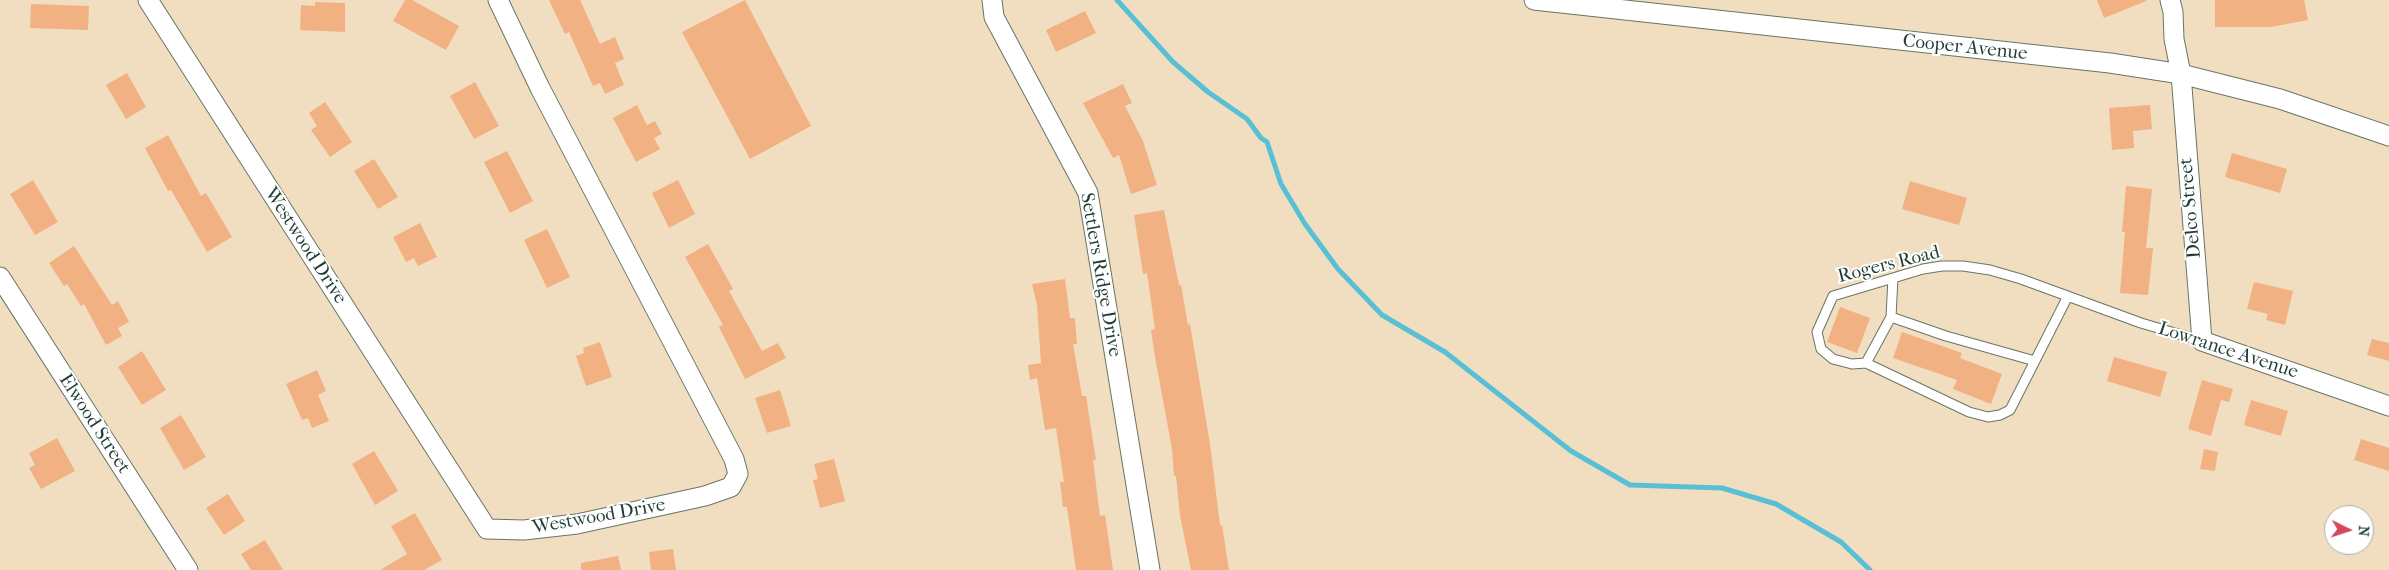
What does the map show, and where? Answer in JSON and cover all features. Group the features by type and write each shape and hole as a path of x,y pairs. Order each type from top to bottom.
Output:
{"street":[{"name":"Westwood Drive","path":"148,0 487,529 524,530 577,524 705,496 731,486 738,474 734,459 558,122 498,0"},
{"name":"Settlers Ridge Drive","path":"992,0 994,17 1088,193 1150,570"},
{"name":"Cooper Avenue","path":"1534,0 1636,6 2100,62 2181,74 2280,99 2389,136"},
{"name":"Delco Street","path":"2170,0 2173,12 2174,39 2181,74 2202,341"},
{"name":"Elwood Street","path":"0,277 188,570"},
{"name":"Lowrance Avenue","path":"2202,341 2389,406"}],"lane":[{"name":"Rogers Road","path":"1866,363 1852,364 1833,359 1821,349 1817,332 1833,296 1942,266 1963,266 2021,278 2068,296"},
{"path":"1893,278 1891,317 1866,363 1969,412 1988,417 2010,410 2068,296"},
{"name":"Lowrance Avenue","path":"2068,296 2141,323 2202,341"},
{"path":"1891,317 1946,336 2035,361"}],"building":[{"path":"405,0 412,0 459,26 446,50 393,21"},
{"path":"549,0 580,0 600,44 615,37 624,59 615,63 624,85 605,94 600,83 593,86 569,32 565,34"},
{"path":"745,0 811,126 750,159 682,32"},
{"path":"2097,0 2146,0 2146,1 2104,18"},
{"path":"2215,0 2304,0 2308,20 2271,27 2215,27"},
{"path":"315,2 345,3 345,32 300,30 301,5 315,6"},
{"path":"31,4 89,6 88,30 30,28"},
{"path":"1085,11 1096,33 1056,52 1046,30"},
{"path":"127,73 146,107 126,119 106,85"},
{"path":"475,82 499,126 474,139 450,96"},
{"path":"1123,84 1132,103 1125,106 1143,141 1157,185 1131,194 1119,155 1113,158 1083,103"},
{"path":"325,102 352,142 330,157 311,130 317,126 309,113"},
{"path":"637,105 647,125 655,121 662,134 654,138 660,149 636,162 613,118"},
{"path":"2150,105 2152,129 2133,131 2134,148 2112,150 2109,108"},
{"path":"168,135 201,196 206,193 232,237 207,252 171,190 168,191 145,148"},
{"path":"507,151 533,201 510,213 484,162"},
{"path":"2232,153 2287,169 2280,193 2225,177"},
{"path":"374,159 398,197 378,209 354,171"},
{"path":"33,180 58,222 35,235 10,194"},
{"path":"678,180 695,214 669,228 652,193"},
{"path":"1910,181 1967,198 1959,225 1902,209"},
{"path":"2126,186 2152,189 2146,248 2153,248 2148,295 2120,293 2125,232 2122,232"},
{"path":"1164,210 1188,325 1190,324 1210,444 1220,525 1222,525 1229,570 1191,570 1180,516 1172,449 1151,330 1155,329 1147,273 1143,274 1134,215"},
{"path":"420,223 437,257 418,266 414,258 406,262 393,237"},
{"path":"547,229 570,277 547,288 524,240"},
{"path":"708,244 733,289 729,291 762,351 778,343 786,358 745,379 719,327 723,325 685,257"},
{"path":"74,246 112,305 118,301 129,322 118,328 122,336 106,345 84,304 81,306 67,284 64,286 49,263"},
{"path":"1065,279 1070,318 1075,318 1077,344 1073,344 1082,396 1086,396 1096,460 1093,460 1100,516 1105,515 1113,570 1076,570 1067,507 1063,507 1060,482 1064,482 1056,428 1045,430 1037,378 1030,380 1028,365 1041,363 1037,305 1032,284"},
{"path":"2254,282 2293,291 2285,325 2266,320 2268,314 2247,309"},
{"path":"1840,307 1870,318 1857,353 1827,342"},
{"path":"1902,332 1962,353 1960,358 2002,374 1991,404 1953,389 1957,380 1893,358"},
{"path":"2372,339 2389,343 2389,361 2367,355"},
{"path":"600,342 612,377 586,386 576,356 584,353 583,348"},
{"path":"142,351 166,390 142,405 118,367"},
{"path":"2114,357 2167,372 2160,397 2107,381"},
{"path":"317,370 326,391 318,395 329,421 312,428 308,418 302,420 286,384"},
{"path":"2202,380 2233,389 2229,402 2221,400 2211,436 2188,429"},
{"path":"780,390 791,426 767,433 755,398"},
{"path":"2251,400 2288,411 2281,436 2244,425"},
{"path":"181,415 206,457 184,470 160,428"},
{"path":"57,438 75,471 41,489 29,468 35,465 29,453"},
{"path":"2361,439 2389,448 2389,471 2354,460"},
{"path":"2204,449 2218,452 2215,471 2200,469"},
{"path":"374,451 398,491 375,505 352,464"},
{"path":"834,459 845,501 820,508 813,480 818,479 814,464"},
{"path":"228,494 245,521 224,535 206,508"},
{"path":"415,513 442,560 424,570 380,570 407,554 391,526"},
{"path":"265,540 283,570 251,570 241,554"},
{"path":"673,549 676,570 651,570 649,552"},
{"path":"618,556 621,570 581,570 581,563"}],"waterway":[{"path":"1117,0 1173,62 1208,92 1247,119 1261,138 1267,142 1281,184 1305,224 1338,269 1382,315 1445,352 1571,451 1630,485 1722,488 1776,504 1841,542 1870,570"}]}
